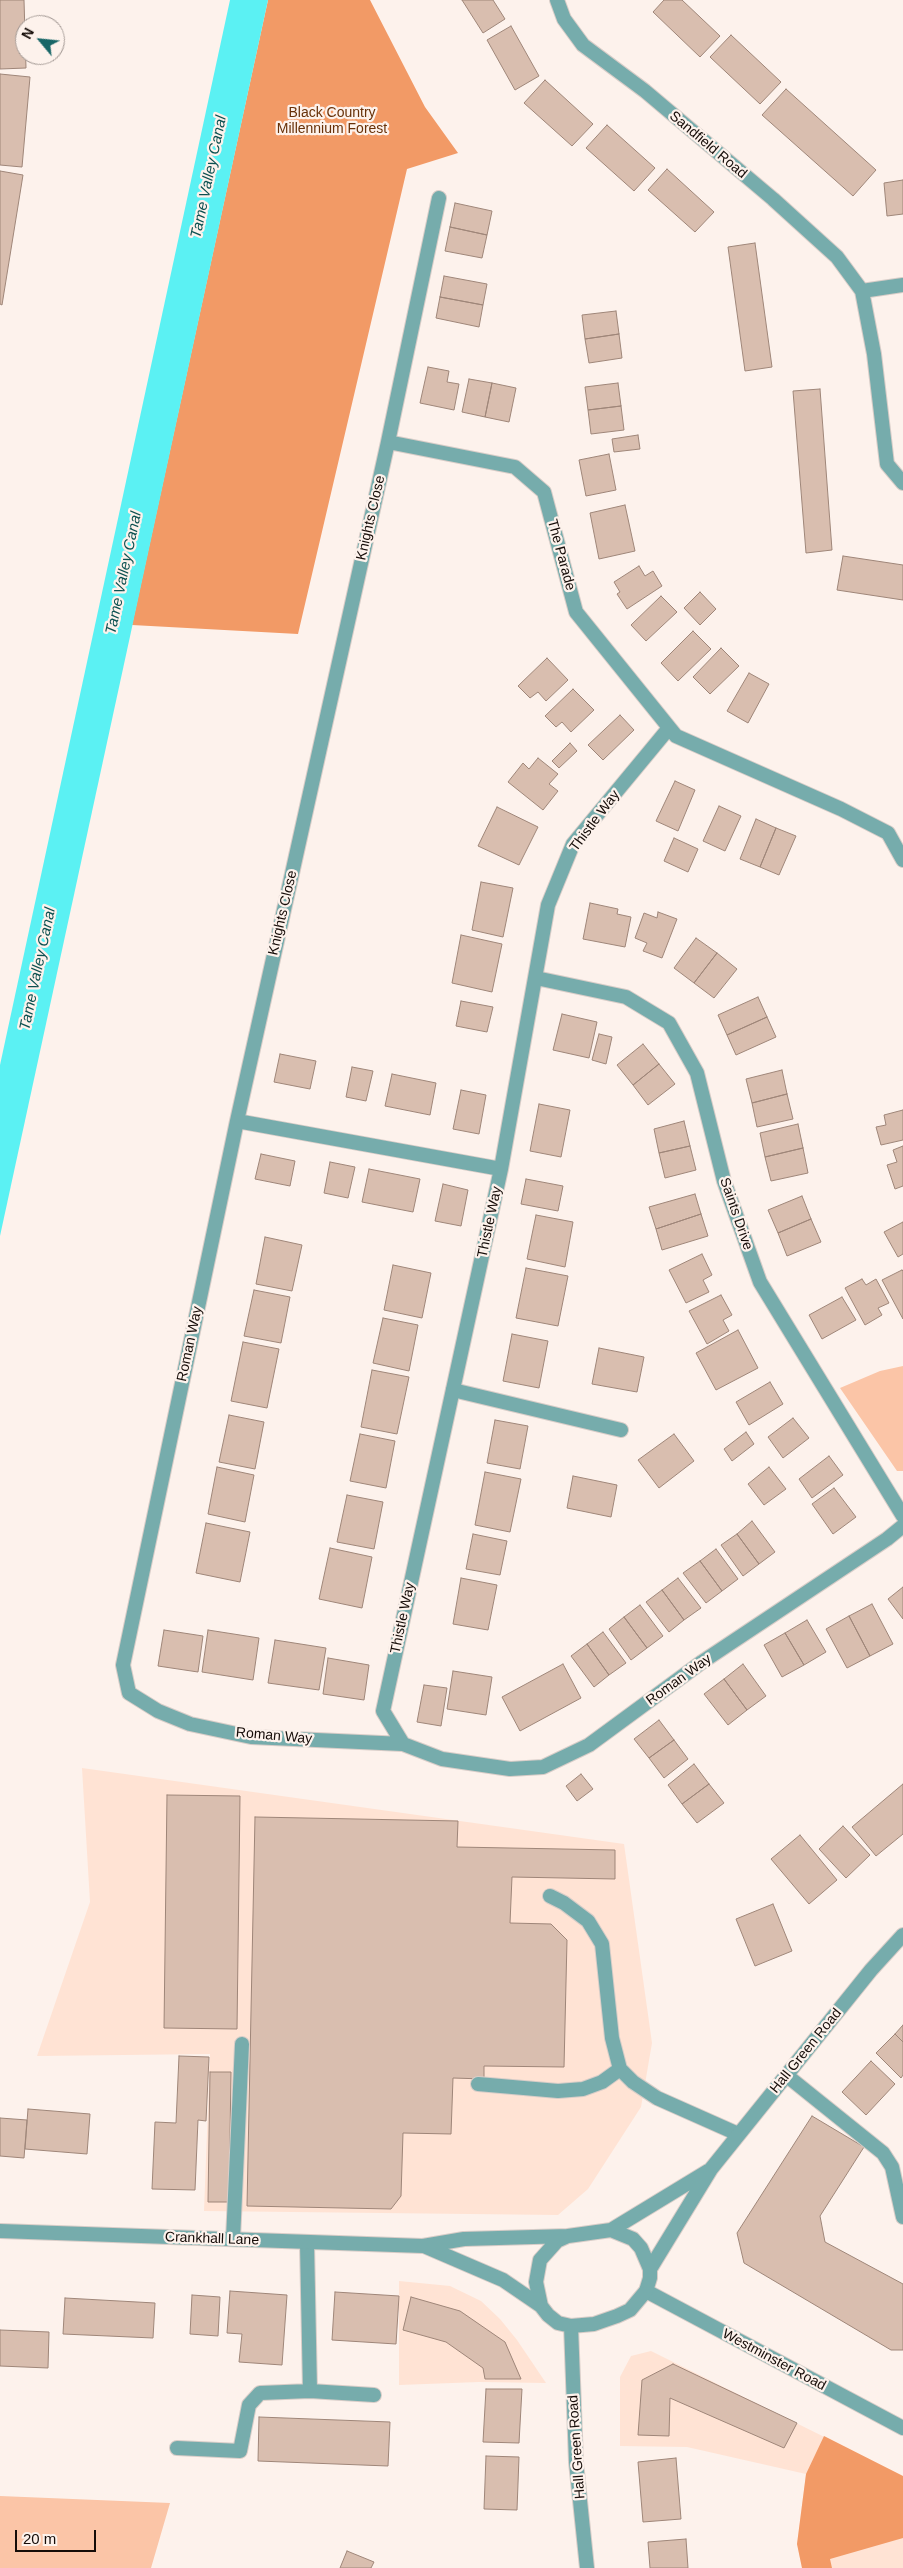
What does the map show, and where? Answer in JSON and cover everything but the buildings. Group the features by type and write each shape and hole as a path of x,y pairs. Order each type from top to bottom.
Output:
{"street":[{"name":"Sandfield Road","path":"557,0 564,19 583,45 645,91 773,199 837,257 862,291 874,354 887,464 903,483"},
{"path":"388,442 439,198"},
{"path":"862,291 903,285"},
{"name":"The Parade","path":"388,442 515,467 544,492 576,612 676,736 888,833 903,860"},
{"name":"Knights Close","path":"237,1121 388,442"},
{"name":"Thistle Way","path":"403,1744 383,1711 501,1169 548,906 573,844 670,728"},
{"name":"Saints Drive","path":"536,978 626,997 669,1023 697,1073 724,1181 760,1282 903,1516"},
{"path":"237,1121 501,1169"},
{"name":"Roman Way","path":"237,1121 123,1664 129,1693 158,1711 190,1724 251,1737 403,1744 442,1759 510,1769 543,1767 589,1745 702,1662 903,1526"},
{"path":"453,1390 621,1430"},
{"path":"550,1896 564,1903 588,1921 602,1944 612,2038 620,2069 633,2082 657,2098 738,2134"},
{"name":"Hall Green Road","path":"650,2269 711,2169 871,1970 903,1935"},
{"path":"233,2239 242,2044"},
{"path":"478,2084 558,2090 583,2089 602,2082 620,2069"},
{"path":"786,2075 883,2153 892,2167 903,2217"},
{"name":"Hall Green Road","path":"611,2230 711,2169"},
{"path":"611,2230 633,2239 641,2248 650,2269 650,2278 646,2291 630,2310 594,2324 571,2326 558,2323 548,2315 541,2306 536,2282 540,2260 557,2242 568,2236 611,2230"},
{"name":"Crankhall Lane","path":"0,2231 424,2246 464,2239 568,2236"},
{"path":"306,2243 310,2391"},
{"name":"Crankhall Lane","path":"424,2246 504,2280 541,2306"},
{"name":"Westminster Road","path":"646,2291 903,2428"},
{"name":"Hall Green Road","path":"571,2326 576,2462 587,2568"},
{"path":"177,2448 240,2452 249,2405 260,2393 310,2391 374,2396"}],"shaded area":[{"path":"903,1366 903,1471 897,1471 840,1388 880,1371"},
{"path":"82,1768 624,1844 652,2043 641,2107 588,2189 558,2215 204,2211 210,2054 37,2056 90,1902"},
{"path":"399,2281 450,2286 481,2301 500,2319 517,2340 546,2383 479,2382 399,2385"},
{"path":"651,2351 903,2476 903,2568 802,2568 797,2544 806,2474 687,2447 620,2446 620,2377 631,2356"},
{"path":"0,2496 170,2503 151,2568 0,2568"}],"green space":[{"name":"Black Country Millennium Forest","path":"268,0 370,0 425,107 458,153 407,169 298,634 132,625"},
{"path":"824,2436 903,2476 903,2538 830,2559 832,2568 802,2568 797,2544 806,2474"}],"water":[{"name":"Tame Valley Canal","path":"230,0 268,0 0,1236 0,1065"}]}
